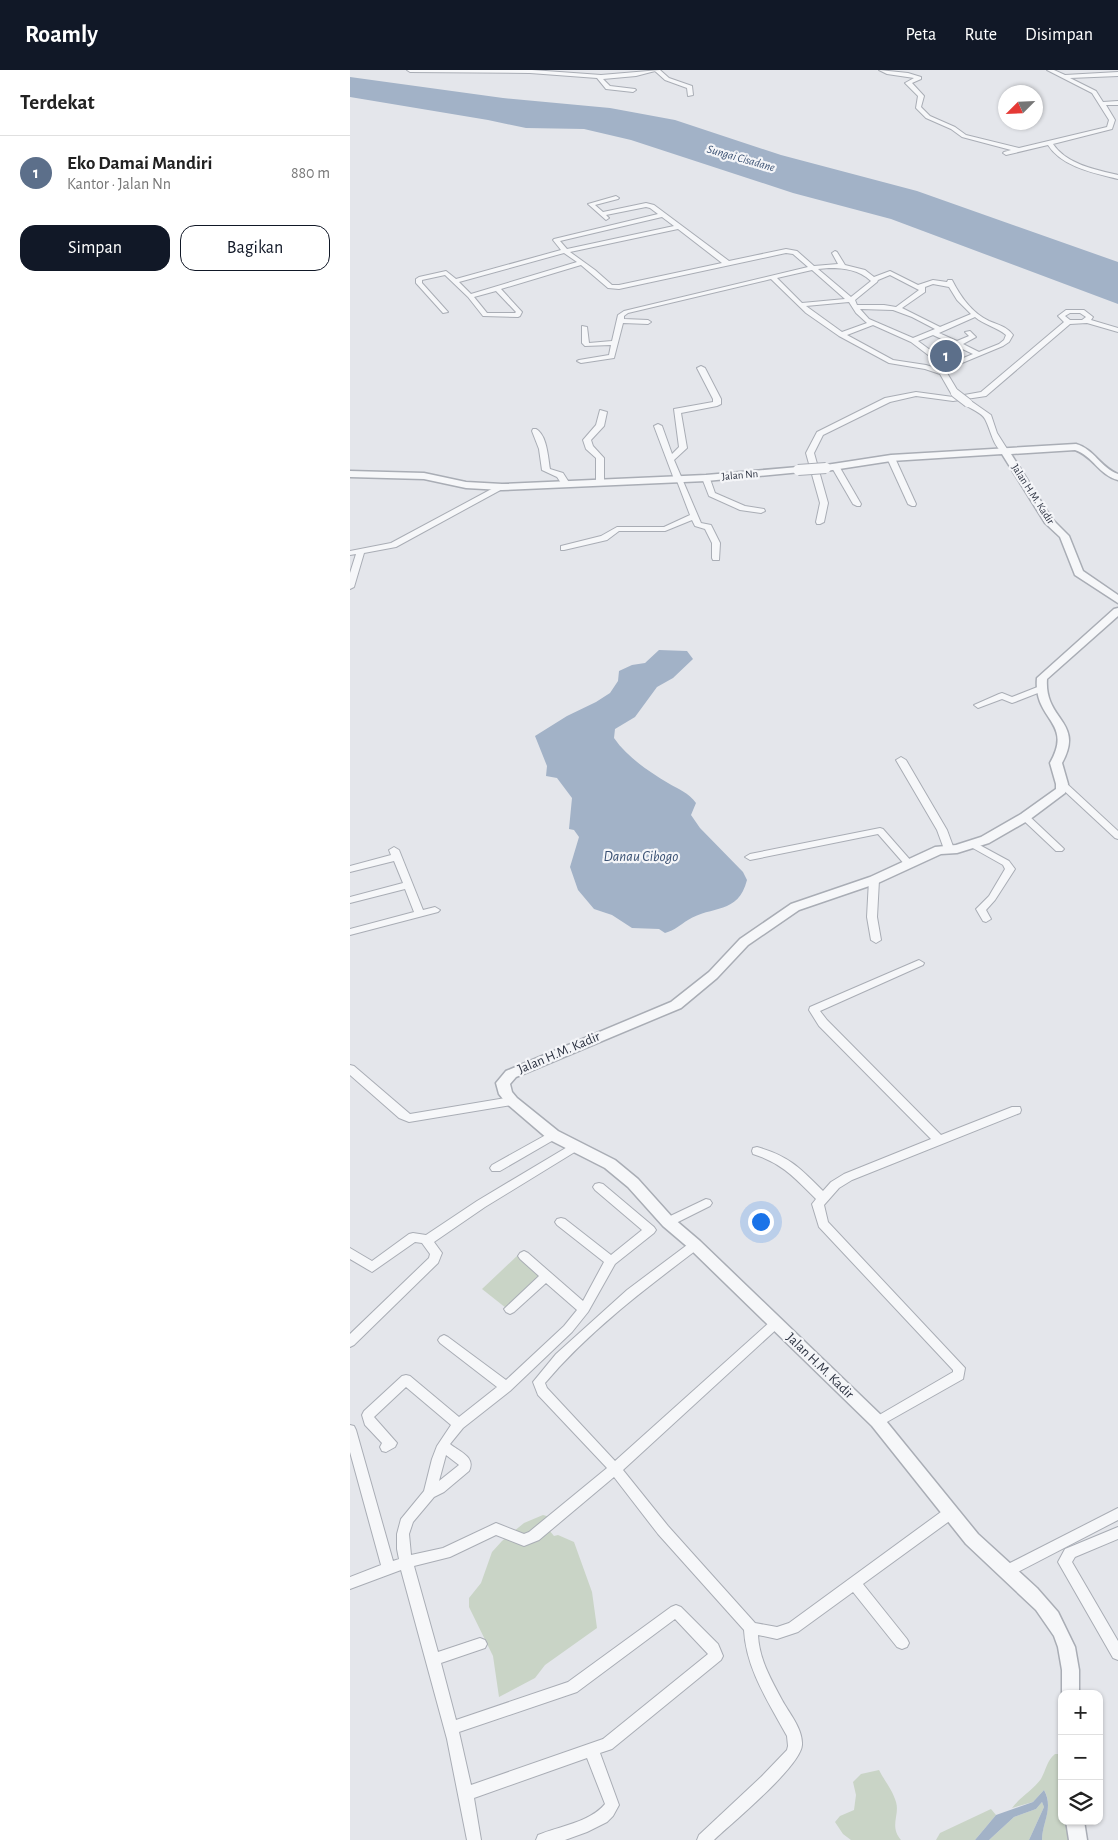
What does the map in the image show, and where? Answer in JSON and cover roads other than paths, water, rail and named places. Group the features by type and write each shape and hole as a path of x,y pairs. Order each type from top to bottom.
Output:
{"street":[{"path":"410,70 513,70 599,77 626,77 653,70"},
{"path":"657,70 667,79 690,87 690,95"},
{"path":"882,70 894,74 907,72 919,78 908,85 920,96 918,107 928,117 953,128 964,136 1019,150"},
{"path":"1006,153 1105,131 1110,128 1112,120 1094,92 1050,70"},
{"path":"1063,76 1118,74"},
{"path":"599,77 608,88 633,90"},
{"path":"1102,104 1118,103"},
{"path":"1050,144 1065,158 1083,167 1118,177"},
{"path":"616,198 591,204 628,238"},
{"path":"602,214 646,205 652,206 727,263"},
{"path":"663,215 558,239 557,243 606,285 614,287 786,251 795,252 851,300 863,316 873,323 913,341 946,370 955,393 988,417 993,433 1005,452"},
{"path":"456,281 565,251 679,227"},
{"path":"836,253 842,266"},
{"path":"470,296 582,263"},
{"path":"581,361 612,357 621,315 632,310 813,268 842,266 864,273 874,279"},
{"path":"444,312 418,281 424,277 446,273 470,296 485,315 491,317 520,314 497,288"},
{"path":"874,279 890,273 922,288"},
{"path":"772,277 800,305 841,335 891,362 946,370 1007,341 1010,335 1003,329 974,315 950,283 933,282 922,288"},
{"path":"800,305 851,300 874,284 874,279"},
{"path":"897,309 919,296 923,291 922,288"},
{"path":"857,307 897,309 939,328"},
{"path":"1088,321 1090,318 1088,314 1068,311 1061,316 1068,322 1079,323 1088,321 1118,330"},
{"path":"913,341 939,328 974,315"},
{"path":"620,321 648,322"},
{"path":"820,522 824,503 810,453 820,434 888,400 904,396 916,394 959,398 983,394 1068,322"},
{"path":"841,335 873,323"},
{"path":"584,327 585,343 588,345 615,343"},
{"path":"932,332 979,354"},
{"path":"959,343 973,336 968,332"},
{"path":"672,458 683,448 677,411 717,404 717,399 701,368"},
{"path":"600,482 600,458 589,447 587,440 602,422 603,412"},
{"path":"658,426 694,516 698,524 708,527 716,542 716,558"},
{"path":"536,431 543,449 546,470 560,476 566,484"},
{"name":"Jalan Nn","path":"350,474 424,476 466,485 502,487 706,478 830,467 891,458 1076,447 1088,452 1103,471 1118,477"},
{"name":"Jalan H.M. Kadir","path":"1005,452 1048,521 1064,536 1079,573 1118,600"},
{"path":"891,458 912,504"},
{"path":"830,467 857,504"},
{"path":"706,478 712,494 743,508 761,511"},
{"path":"350,553 393,545 502,487"},
{"path":"564,548 604,538 617,529 665,529 694,516"},
{"path":"350,587 360,552"},
{"path":"1118,611 1046,674 1042,678 1040,689 1042,699 1064,736 1063,749 1056,763 1062,784 1118,836"},
{"path":"978,705 1002,696 1012,700 1040,689"},
{"path":"901,760 942,830 949,849"},
{"name":"Jalan H.M. Kadir","path":"1062,784 1061,790 1025,817 974,844 939,850 874,880 808,902 782,915 744,942 714,974 676,1005 511,1074 503,1083 506,1094 512,1101 553,1135 610,1164 633,1183 668,1222 695,1245 878,1422 950,1513 974,1540 1009,1570 1039,1600 1060,1630 1071,1660 1070,1690"},
{"path":"1025,817 1059,849"},
{"path":"750,857 880,831 909,864"},
{"path":"974,844 1006,862 1010,869 992,898 981,909 986,919"},
{"path":"350,869 396,854 420,914"},
{"path":"874,880 872,917 876,940"},
{"path":"350,900 408,885"},
{"path":"350,932 435,910"},
{"path":"919,964 815,1009 814,1012 939,1140"},
{"path":"350,1069 403,1115 409,1118 512,1101"},
{"path":"878,1422 959,1375 960,1368 823,1224 818,1204 835,1185 848,1177 1016,1110"},
{"path":"496,1168 553,1135"},
{"path":"350,1253 372,1267 413,1237 428,1240 488,1199 574,1147"},
{"path":"757,1151 776,1155 785,1161 822,1198"},
{"path":"430,1493 443,1446 459,1424 506,1387 548,1349 584,1309 611,1261 650,1230 599,1187"},
{"path":"668,1222 706,1202"},
{"path":"561,1222 611,1261"},
{"path":"350,1342 434,1260 436,1253 428,1244 428,1240"},
{"path":"695,1245 631,1293 560,1357 539,1382 542,1391 615,1469 663,1530 751,1628 768,1633 793,1628 950,1513"},
{"path":"524,1256 584,1309"},
{"path":"510,1309 546,1276"},
{"path":"350,1583 406,1562 445,1553 496,1529 524,1540 528,1539 615,1469 775,1324"},
{"path":"444,1340 506,1387"},
{"path":"386,1448 391,1443 368,1421 368,1415 406,1380 459,1424"},
{"path":"350,1430 388,1569"},
{"path":"443,1446 466,1463 465,1467 440,1488 430,1493 407,1519 403,1534 406,1562 452,1728 467,1793 474,1840"},
{"path":"1009,1570 1118,1514"},
{"path":"1118,1533 1070,1553 1065,1562 1118,1654"},
{"path":"854,1583 902,1643"},
{"path":"452,1728 572,1687 676,1611 713,1648 716,1656 607,1744 592,1751 467,1793"},
{"path":"707,1839 766,1782 792,1754 795,1746 794,1735 763,1679 752,1647 751,1628"},
{"path":"433,1660 480,1644"},
{"path":"543,1840 592,1822 608,1814 611,1810 612,1805 592,1751"},
{"path":"1076,1825 1078,1840"}],"water":[{"name":"Sungai Cisadane","path":"350,77 503,98 610,108 675,120 781,155 917,191 1118,262 1118,304 891,219 793,193 631,140 584,129 526,128 350,97"},
{"name":"Danau Cibogo","path":"659,650 687,651 693,659 673,678 657,687 635,717 615,729 614,738 638,763 687,794 696,803 691,815 700,828 743,872 747,880 743,891 731,904 697,915 665,933 659,929 632,928 612,915 594,909 578,890 570,867 579,837 574,830 569,829 572,798 557,778 546,776 547,766 535,736 610,693 618,681 619,671 632,665 645,663"},
{"path":"1044,1790 1048,1809 1042,1840 1029,1840 1044,1807 1042,1802 1036,1809 1014,1817 989,1840 975,1840 996,1815 1033,1802"}],"place":[{"name":"Eko Damai Mandiri","path":"946,356"}]}
